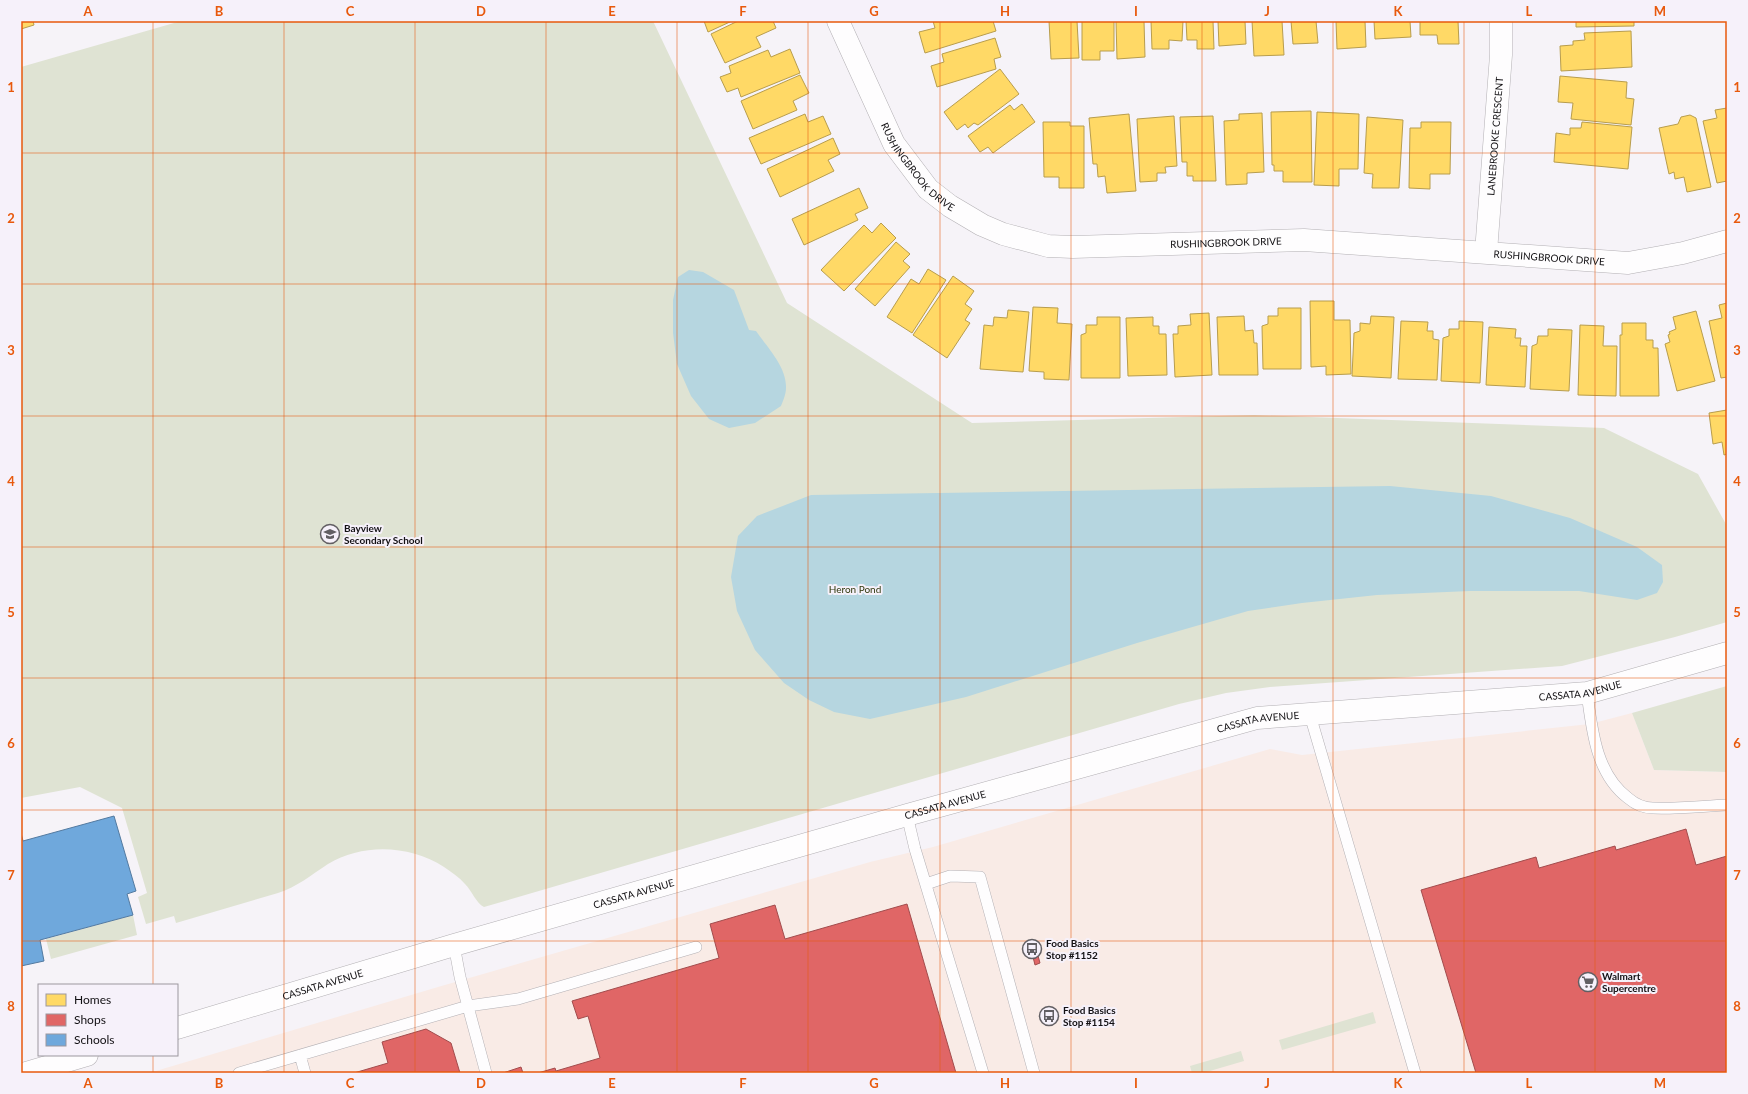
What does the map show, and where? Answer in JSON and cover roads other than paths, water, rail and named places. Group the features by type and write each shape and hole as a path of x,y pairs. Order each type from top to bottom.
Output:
{"street":[{"name":"RUSHINGBROOK DRIVE","path":"838,21 894,144 928,189 950,206 982,225 1003,234 1048,246 1074,247 1304,240 1628,263 1727,241"},
{"name":"LANEBROOKE CRESCENT","path":"1486,252 1501,55 1501,21"},
{"name":"CASSATA AVENUE","path":"178,1028 454,945 907,815 1258,718 1587,693 1727,653"},
{"path":"26,1073 84,1056"}],"lane":[{"path":"1587,693 1593,729 1603,769 1612,784 1623,794 1636,804 1652,808 1727,805"},
{"path":"1310,714 1415,1073"},
{"path":"907,815 915,849 983,1073"},
{"path":"926,884 950,876 980,877 1034,1073"},
{"path":"454,945 460,977 486,1073"},
{"path":"239,1073 468,1006 518,999 696,947"},
{"path":"300,1055 306,1073"}],"water":[{"path":"689,270 703,272 734,290 749,330 756,331 780,365 785,380 786,390 781,406 755,423 729,428 709,419 691,396 677,364 673,333 673,300 678,277"},
{"name":"Heron Pond","path":"1390,486 1491,496 1570,518 1637,547 1662,565 1663,582 1657,593 1637,600 1579,591 1470,591 1377,595 1302,603 1248,611 1137,643 966,697 870,719 834,712 809,700 784,683 755,650 737,611 731,577 738,536 757,516 811,495"}],"place":[{"name":"Bayview Secondary School","path":"330,534"},
{"name":"Food Basics Stop #1152","path":"1032,949"},
{"name":"Walmart Supercentre","path":"1588,982"},
{"name":"Food Basics Stop #1154","path":"1049,1016"}]}
